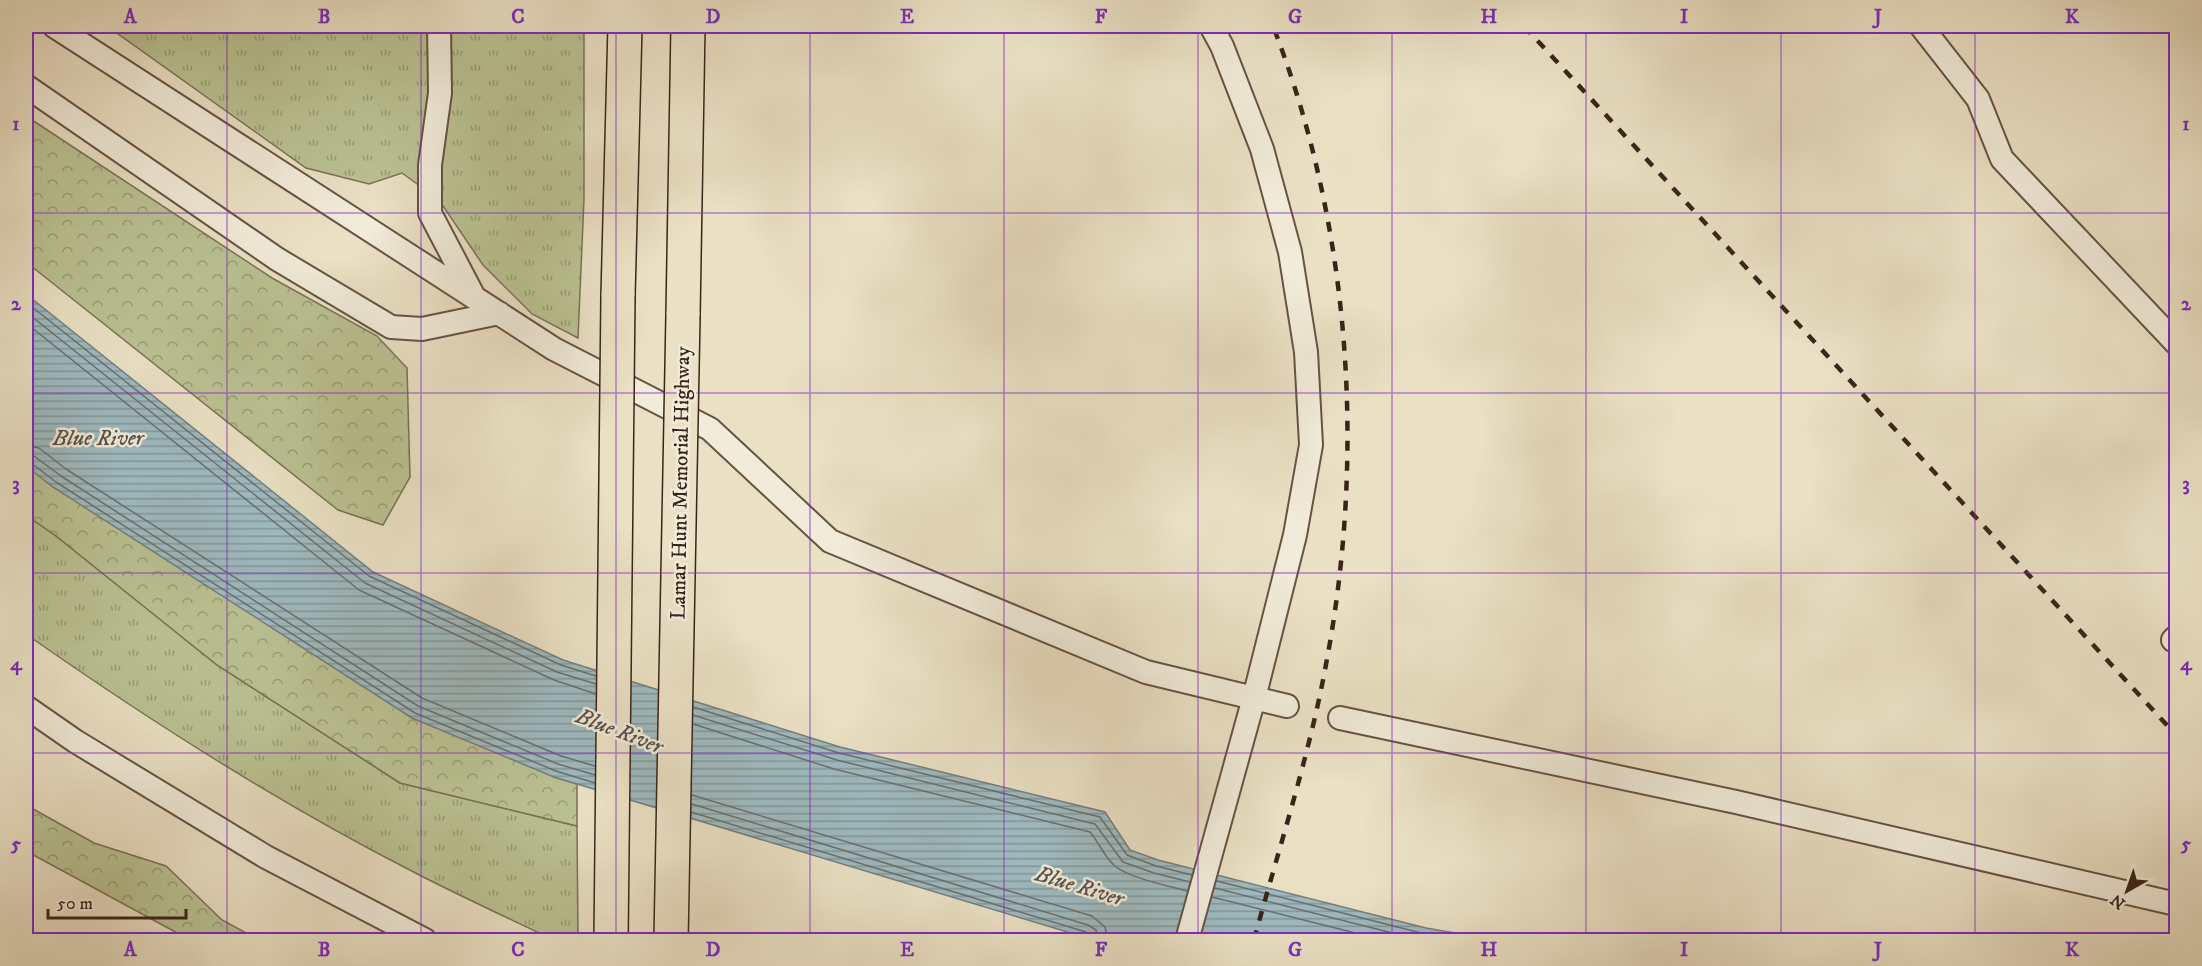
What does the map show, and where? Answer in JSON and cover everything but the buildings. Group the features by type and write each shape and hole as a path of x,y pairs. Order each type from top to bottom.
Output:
{"highway":[{"path":"611,940 618,296 625,26"},
{"name":"Lamar Hunt Memorial Highway","path":"671,940 688,26"}],"lane":[{"path":"54,26 554,349 711,429 830,541 1146,672 1287,706"},
{"path":"440,26 440,93 430,165 430,213 474,297"},
{"path":"1187,940 1254,698 1295,535 1311,445 1306,352 1290,252 1262,149 1222,46 1211,26"},
{"path":"1921,26 1978,99 2002,159 2176,344"},
{"path":"26,86 277,259 391,327 422,328 499,313"},
{"path":"26,707 75,741 266,857 425,940"},
{"path":"1340,718 1736,802 2176,904"}],"green space":[{"path":"107,26 584,26 584,199 578,338 532,314 483,265 439,200 402,173 369,184 306,168"},
{"path":"26,116 272,278 377,336 407,368 410,477 383,525 338,510 26,262"},
{"path":"26,466 53,487 554,777 577,784 577,826 400,783 217,665 56,536 26,515"},
{"path":"26,515 56,536 217,665 400,783 577,826 578,940 554,940 441,886 306,814 211,757 26,634"},
{"path":"26,805 94,843 166,866 222,920 259,940 190,940 26,851"}],"water":[{"name":"Blue River","path":"26,294 373,572 563,660 840,747 1105,812 1130,850 1158,860 1426,928 1496,940 1094,940 554,777 412,718 53,487 26,466"}],"railway":[{"path":"1254,940 1320,695 1339,580 1346,500 1347,419 1344,338 1334,258 1319,179 1299,101 1273,26"},
{"path":"1524,26 2176,735"}]}
